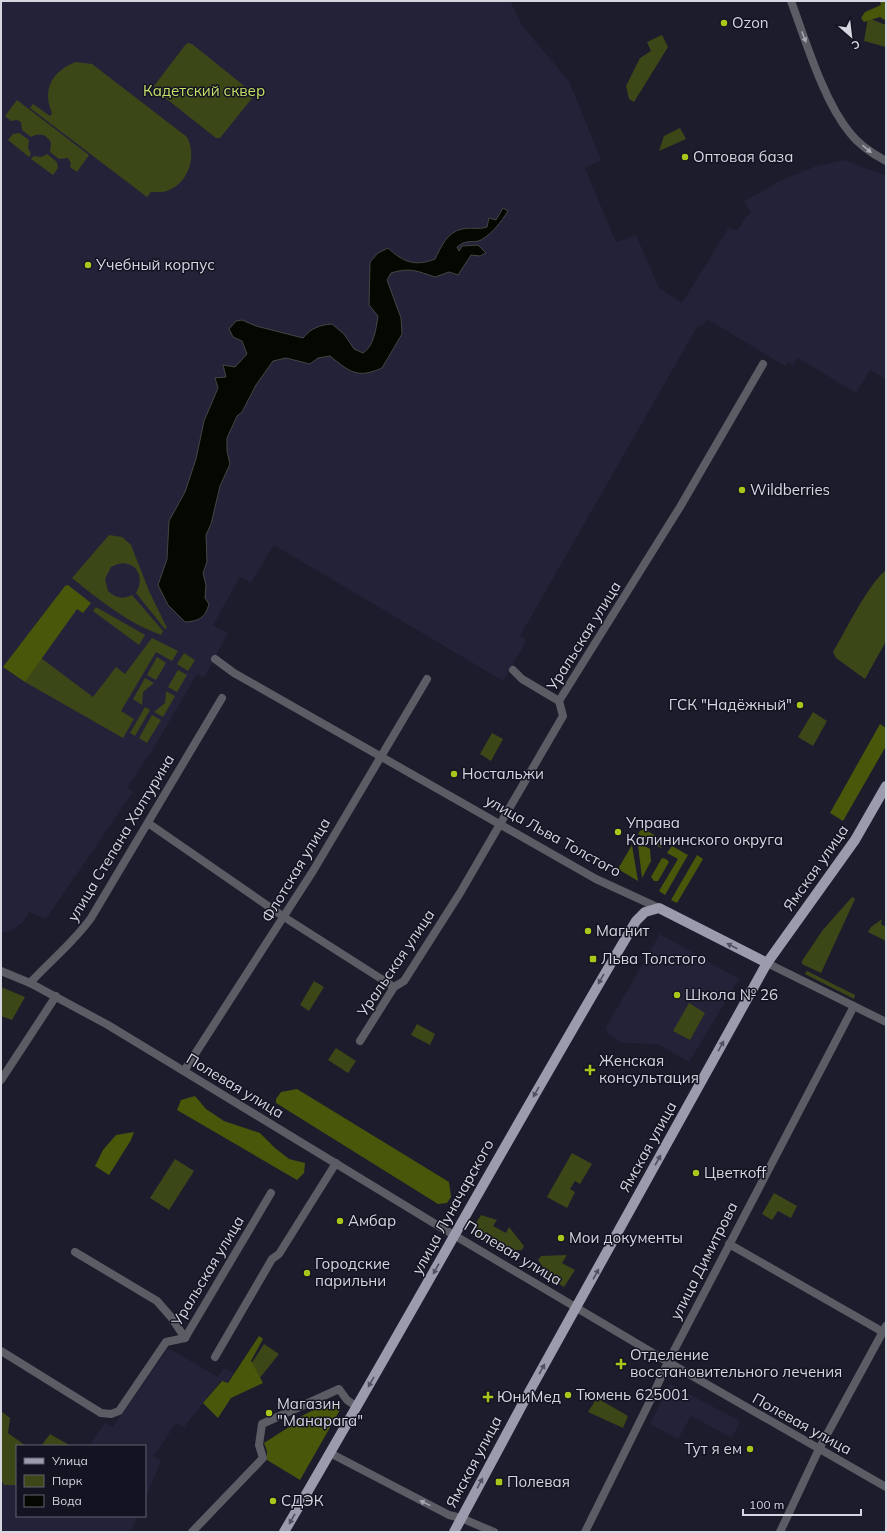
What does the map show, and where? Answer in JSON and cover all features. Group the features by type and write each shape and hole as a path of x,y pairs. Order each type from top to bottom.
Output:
{"main road":[{"name":"Ямская улица","path":"454,1532 767,963 855,840 886,786"},
{"name":"улица Льва Толстого","path":"659,908 767,963"},
{"name":"улица Луначарского","path":"284,1532 357,1407 531,1100 636,921 645,912 659,908"}],"street":[{"path":"791,1 821,80 841,121 855,139 872,153 886,161"},
{"name":"Уральская улица","path":"360,1041 394,987 404,981 460,893 564,716 559,701 680,507 763,364"},
{"name":"улица Льва Толстого","path":"214,659 234,673 596,879 659,908"},
{"path":"513,670 522,679 559,701"},
{"name":"Флотская улица","path":"184,1072 284,917 427,679"},
{"name":"улица Степана Халтурина","path":"30,983 54,956 79,934 88,923 222,698"},
{"path":"148,823 284,917 394,987"},
{"name":"улица Льва Толстого","path":"767,963 886,1022"},
{"name":"Полевая улица","path":"1,971 16,976 56,996 108,1025 577,1308 750,1410 785,1428 818,1449 886,1487"},
{"path":"1,1080 56,996"},
{"name":"улица Димитрова","path":"585,1532 668,1362 854,1006"},
{"path":"215,1358 272,1259 279,1254 336,1163"},
{"name":"Уральская улица","path":"1,1351 101,1413 111,1414 119,1411 166,1342 185,1338 271,1193"},
{"path":"729,1244 884,1329 818,1449 780,1532"},
{"path":"75,1252 157,1301 171,1317 185,1338"},
{"path":"192,1532 263,1458 259,1445 262,1424 339,1389 347,1400 357,1407"},
{"path":"330,1453 424,1503 449,1515 461,1518 494,1532"}],"shaded area":[{"path":"510,1 523,27 569,81 601,160 585,168 616,242 636,235 659,288 682,303 729,227 737,231 746,217 751,213 744,201 777,182 814,167 844,160 886,176 886,379 870,370 856,393 798,358 793,365 788,362 785,366 707,319 703,325 697,327 520,636 527,640 503,681 274,545 251,583 240,577 213,625 228,633 204,678 197,674 150,754 127,787 133,792 46,919 29,912 24,921 11,931 1,932 1,2"},
{"name":"Школа № 26","path":"660,934 739,979 689,1062 658,1044 622,1043 608,1034 606,1027"},
{"path":"168,1348 218,1377 224,1368 234,1373 227,1383 221,1380 184,1427 176,1423 154,1456 161,1461 146,1497 146,1445 90,1445 105,1423 113,1427"},
{"path":"670,1384 740,1421 732,1438 691,1416 678,1439 650,1424"},
{"path":"1,1480 4,1485 16,1485 16,1517 138,1517 130,1532 1,1532"}],"green space":[{"path":"880,1 886,1 886,21 880,17 864,22 861,18 865,12 881,5"},
{"path":"868,18 886,25 886,47 864,41"},
{"path":"662,35 668,47 634,102 629,99 626,86 640,58 651,51 647,42"},
{"name":"Кадетский сквер","path":"189,43 253,93 253,97 220,138 216,138 154,89 154,86 186,44"},
{"path":"76,62 92,64 187,137 190,144 191,160 182,181 165,192 151,192 147,197 30,108 33,104 50,116 52,113 48,96 51,82 61,70"},
{"path":"17,100 89,155 77,172 70,167 71,163 68,158 59,159 50,152 51,143 45,136 34,135 31,137 22,130 21,122 17,120 11,121 5,116"},
{"path":"680,128 686,139 659,151 664,136"},
{"path":"19,133 29,140 28,148 31,154 29,157 8,140 13,134"},
{"path":"47,154 57,162 58,168 53,175 31,159 34,156 41,157"},
{"path":"109,535 122,537 131,545 149,591 167,628 165,629 136,593 140,579 135,568 125,563 111,567 105,579 108,591 119,598 132,595 163,631 161,635 137,624 103,603 72,578"},
{"path":"886,570 886,641 865,679 836,658 833,652 864,597"},
{"path":"68,585 91,603 83,613 77,609 25,682 3,667 65,586"},
{"path":"96,607 145,635 139,645 93,611"},
{"path":"152,638 178,651 172,661 156,652 121,711 134,719 123,738 25,682 41,658 93,697 116,667 125,674"},
{"path":"184,653 195,660 188,671 177,664"},
{"path":"157,657 166,663 156,680 147,675"},
{"path":"178,670 187,675 177,692 168,687"},
{"path":"145,678 154,683 143,692 142,705 133,699"},
{"path":"166,691 175,696 163,717 154,712 165,703"},
{"path":"145,707 150,710 135,736 130,733"},
{"path":"813,712 827,721 813,746 798,737"},
{"path":"152,715 161,720 147,743 139,738"},
{"path":"880,724 886,728 886,746 843,821 830,813"},
{"path":"492,733 503,739 491,761 480,754"},
{"path":"644,829 664,841 661,848 638,834"},
{"path":"639,843 650,849 651,861 642,878 638,845"},
{"path":"632,845 638,881 618,869"},
{"path":"672,846 688,855 665,895 659,891 678,859 667,853"},
{"path":"697,855 703,859 677,903 671,900"},
{"path":"662,858 669,862 658,881 654,881 651,877"},
{"path":"852,897 855,899 821,973 802,964 802,961 822,931"},
{"path":"882,919 881,924 886,927 886,941 868,932 871,927"},
{"path":"807,971 855,995 854,999 805,974"},
{"path":"314,981 324,987 309,1011 300,1005"},
{"path":"1,987 25,997 12,1020 1,1016"},
{"path":"689,1003 705,1013 690,1040 673,1031"},
{"path":"417,1024 435,1034 430,1045 411,1035"},
{"path":"336,1048 356,1061 348,1073 328,1060"},
{"path":"297,1089 449,1182 451,1197 447,1203 438,1204 276,1103 276,1099 281,1092"},
{"path":"195,1096 206,1109 224,1121 260,1133 289,1159 305,1163 304,1173 297,1180 177,1110 181,1100"},
{"path":"134,1132 131,1140 109,1175 95,1166 103,1150 116,1135"},
{"path":"572,1153 592,1164 580,1184 575,1181 570,1189 575,1192 567,1208 547,1197"},
{"path":"175,1159 194,1171 169,1210 150,1198"},
{"path":"774,1193 797,1206 791,1218 778,1211 772,1220 762,1214"},
{"path":"481,1215 497,1220 493,1226 506,1233 509,1227 524,1246 522,1250 500,1250 470,1232"},
{"path":"567,1255 562,1263 575,1270 564,1287 552,1280 538,1260 541,1256"},
{"path":"259,1336 263,1339 251,1361 263,1383 231,1398 218,1418 203,1403 222,1381 228,1383"},
{"path":"264,1344 279,1354 255,1384 242,1378"},
{"path":"597,1398 628,1416 623,1428 588,1412"},
{"path":"337,1404 340,1410 300,1480 267,1460 267,1451 264,1443 289,1427 296,1419 315,1409"},
{"path":"1,1411 10,1418 8,1433 25,1445 16,1445 16,1485 4,1485 1,1480"},
{"path":"50,1434 69,1445 42,1445"}],"water":[{"path":"503,208 508,211 493,231 481,240 467,242 457,247 459,251 462,246 478,245 486,253 480,256 471,255 458,275 449,272 435,277 409,270 391,273 387,280 401,318 402,334 382,368 366,373 354,372 330,356 318,358 310,364 286,358 273,361 256,385 242,412 237,416 227,438 227,451 230,464 220,486 211,524 206,535 207,562 203,573 206,585 205,598 209,604 206,613 201,618 194,621 185,622 168,605 158,585 167,559 169,521 185,492 196,459 204,421 218,388 215,378 226,377 223,365 235,367 247,354 242,341 233,337 229,329 236,321 242,320 256,326 303,338 316,328 332,324 344,334 354,349 363,353 372,342 378,316 369,305 370,262 378,253 388,248 404,260 415,263 435,259 445,241 452,233 462,229 487,227 489,218 496,220"}],"place":[{"name":"Ozon","path":"724,23"},
{"name":"Оптовая база","path":"685,157"},
{"name":"Учебный корпус","path":"88,265"},
{"name":"Wildberries","path":"742,490"},
{"name":"ГСК \"Надёжный\"","path":"800,705"},
{"name":"Ностальжи","path":"454,774"},
{"name":"Управа Калининского округа","path":"618,832"},
{"name":"Магнит","path":"588,931"},
{"name":"Льва Толстого","path":"593,959"},
{"name":"Школа № 26","path":"677,995"},
{"name":"Женская консультация","path":"590,1070"},
{"name":"Цветкоff","path":"696,1173"},
{"name":"Амбар","path":"340,1221"},
{"name":"Мои документы","path":"561,1238"},
{"name":"Городские парильни","path":"307,1273"},
{"name":"Отделение восстановительного лечения","path":"621,1364"},
{"name":"Тюмень 625001","path":"568,1395"},
{"name":"ЮниМед","path":"488,1397"},
{"name":"Магазин \"Манарага\"","path":"269,1413"},
{"name":"Тут я ем","path":"750,1449"},
{"name":"Полевая","path":"499,1482"},
{"name":"СДЭК","path":"273,1501"}]}
